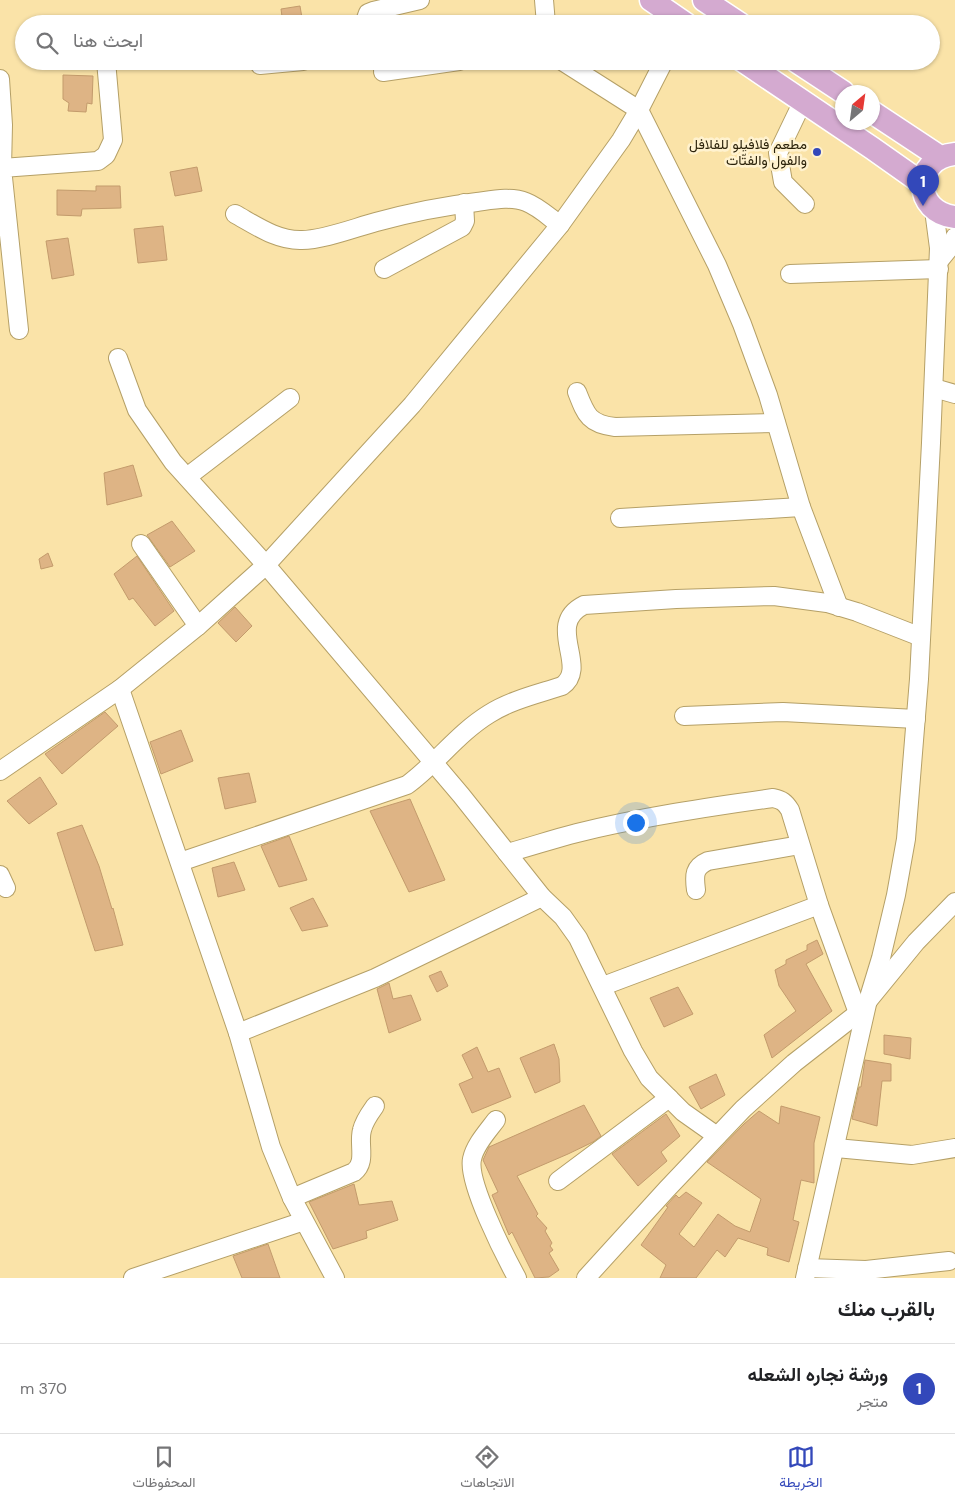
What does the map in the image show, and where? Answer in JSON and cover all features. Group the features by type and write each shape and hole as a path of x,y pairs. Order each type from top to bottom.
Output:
{"main road":[{"path":"651,0 673,15"},
{"path":"704,0 726,15"},
{"path":"756,70 923,184"},
{"path":"810,70 835,87"},
{"path":"880,116 950,151 928,168 923,184 927,202 934,210 940,214 955,218"}],"street":[{"path":"367,15 372,10 420,0"},
{"path":"544,0 545,15"},
{"path":"1,168 98,161 106,155 113,140 107,70"},
{"path":"383,72 397,70"},
{"path":"576,70 639,110 717,265 742,324 776,423 801,507 839,607"},
{"path":"0,771 120,689 198,626 266,565 412,404 560,225 621,140 659,70"},
{"path":"0,79 3,125 1,168 19,330"},
{"path":"803,101 778,153 782,182 805,204"},
{"path":"235,214 264,231 282,237 301,240 318,238 400,215 464,203 511,199 524,201 536,207 560,225"},
{"path":"384,269 462,227 465,221 464,203"},
{"path":"934,210 939,238 934,388 916,720 906,839 896,895 881,958 862,1008 836,1148 806,1273 866,1270 949,1261"},
{"path":"939,265 955,237"},
{"path":"790,274 939,265"},
{"path":"118,358 137,410 173,462 266,565 461,795 542,897 563,917 578,938 603,986 633,1052 649,1078 683,1112 717,1136"},
{"path":"934,388 955,394"},
{"path":"577,392 585,412 594,422 604,426 776,423"},
{"path":"187,477 290,398"},
{"path":"620,518 801,507"},
{"path":"141,544 198,626"},
{"path":"180,862 407,785 461,736 489,714 512,703 567,683 572,670 566,628 572,613 584,605 676,599 774,596 800,598 876,618 920,637"},
{"path":"120,689 238,1034 270,1147 292,1198 335,1278"},
{"path":"684,716 783,712 916,720"},
{"path":"507,853 586,831 722,806 773,798 781,800 786,803 819,905 862,1008"},
{"path":"696,890 694,876 696,868 701,864 708,861 800,845"},
{"path":"238,1034 375,978 542,897"},
{"path":"603,986 819,905"},
{"path":"586,1278 660,1196 743,1109 794,1063 862,1008 916,942 952,908"},
{"path":"558,1181 669,1098"},
{"path":"292,1198 354,1172 359,1168 361,1163 362,1130 364,1123 375,1106"},
{"path":"496,1120 474,1153 471,1168 482,1206 517,1278"},
{"path":"836,1148 912,1155 955,1148"},
{"path":"133,1278 304,1221"}],"building":[{"path":"300,6 302,15 282,15 281,9"},
{"path":"63,75 93,76 92,104 87,103 86,112 68,111 69,103 63,99"},
{"path":"197,167 202,191 175,196 170,172"},
{"path":"96,186 120,186 121,208 82,209 81,216 57,215 57,190 96,191"},
{"path":"163,226 167,260 138,263 134,229"},
{"path":"68,238 74,275 52,279 46,241"},
{"path":"133,465 142,496 107,505 104,473"},
{"path":"172,521 195,551 170,567 147,535"},
{"path":"48,553 53,566 41,569 39,559"},
{"path":"137,556 174,611 155,626 133,598 129,600 114,574"},
{"path":"235,607 252,626 236,642 218,623"},
{"path":"105,712 118,726 62,774 45,754"},
{"path":"181,730 193,761 161,774 150,742"},
{"path":"249,773 256,802 225,809 218,778"},
{"path":"40,777 57,804 29,824 7,801"},
{"path":"410,799 445,880 409,892 370,811"},
{"path":"82,825 99,866 123,945 95,951 57,833"},
{"path":"289,836 307,880 279,887 261,846"},
{"path":"234,862 245,890 218,897 212,868"},
{"path":"313,898 328,926 302,931 290,908"},
{"path":"817,940 823,954 806,964 832,1011 772,1058 764,1035 796,1011 779,986 775,970 786,964 786,960 807,950 807,945"},
{"path":"441,971 448,986 437,992 429,976"},
{"path":"389,983 393,999 411,995 421,1020 389,1033 377,989"},
{"path":"678,987 693,1014 664,1027 650,998"},
{"path":"884,1035 911,1038 910,1059 884,1054"},
{"path":"554,1044 559,1059 560,1082 535,1093 520,1058"},
{"path":"477,1047 488,1072 499,1068 511,1097 472,1113 459,1084 473,1078 462,1055"},
{"path":"865,1060 891,1064 891,1081 882,1081 877,1126 852,1119 859,1087 861,1087"},
{"path":"716,1074 725,1095 701,1109 689,1087"},
{"path":"584,1105 601,1136 568,1154 517,1176 538,1214 536,1216 547,1228 545,1231 552,1243 550,1246 553,1250 549,1253 559,1270 549,1277 535,1278 512,1232 509,1235 492,1195 498,1192 483,1160 489,1147"},
{"path":"781,1106 820,1117 814,1143 814,1183 801,1180 793,1220 799,1222 789,1262 767,1255 768,1248 738,1238 725,1257 717,1250 696,1278 660,1278 666,1265 641,1245 668,1207 666,1206 676,1195 679,1198 686,1192 702,1203 679,1234 694,1247 718,1214 735,1226 750,1232 761,1199 707,1162 759,1111 779,1124"},
{"path":"666,1114 680,1136 661,1152 667,1161 638,1186 612,1154"},
{"path":"354,1184 359,1205 392,1201 398,1220 366,1231 367,1238 333,1249 309,1202"},
{"path":"268,1244 280,1278 242,1278 233,1256"}],"place":[{"name":"مطعم فلافيلو للفلافل والفول والفتّات","path":"817,152"},
{"name":"ورشة نجاره الشعله","path":"923,206"}]}
